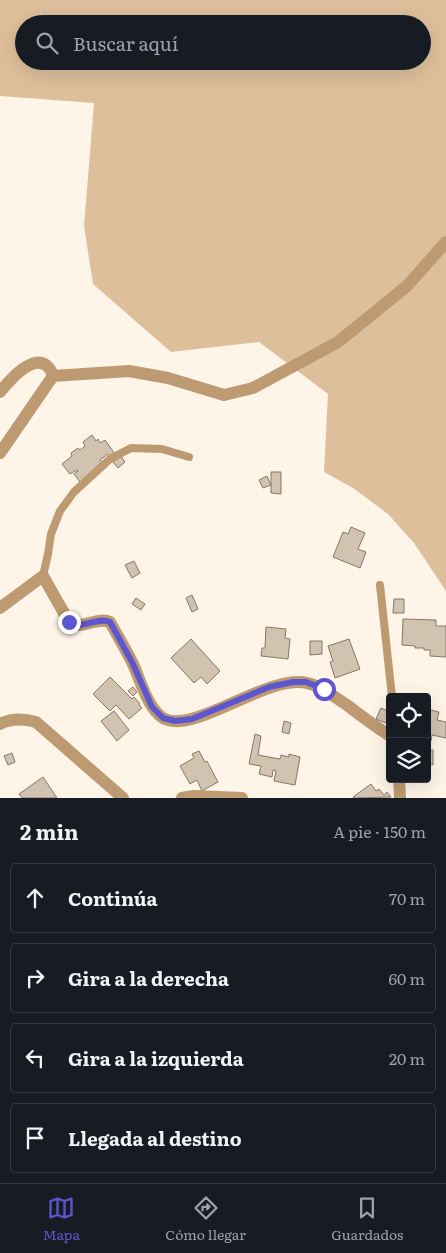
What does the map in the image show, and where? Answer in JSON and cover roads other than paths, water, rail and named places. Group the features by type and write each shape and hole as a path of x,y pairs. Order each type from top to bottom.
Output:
{"street":[{"path":"53,376 129,371 168,378 224,396 253,388 338,342 407,286 446,242"},
{"path":"0,392 6,384 29,364 41,363 49,367 53,376"},
{"path":"0,453 53,376"},
{"path":"0,608 43,576 69,622 77,625 100,620 110,622 132,662 152,707 163,718 175,721 192,719 269,687 293,682 306,682 324,689 386,733"},
{"path":"1,720 36,722 122,798"},
{"path":"399,783 400,798"},
{"path":"182,798 194,796 242,798"}],"lane":[{"path":"43,576 51,534 60,511 74,492 110,459 131,448 162,449 189,457"},
{"path":"380,585 392,693"}]}
